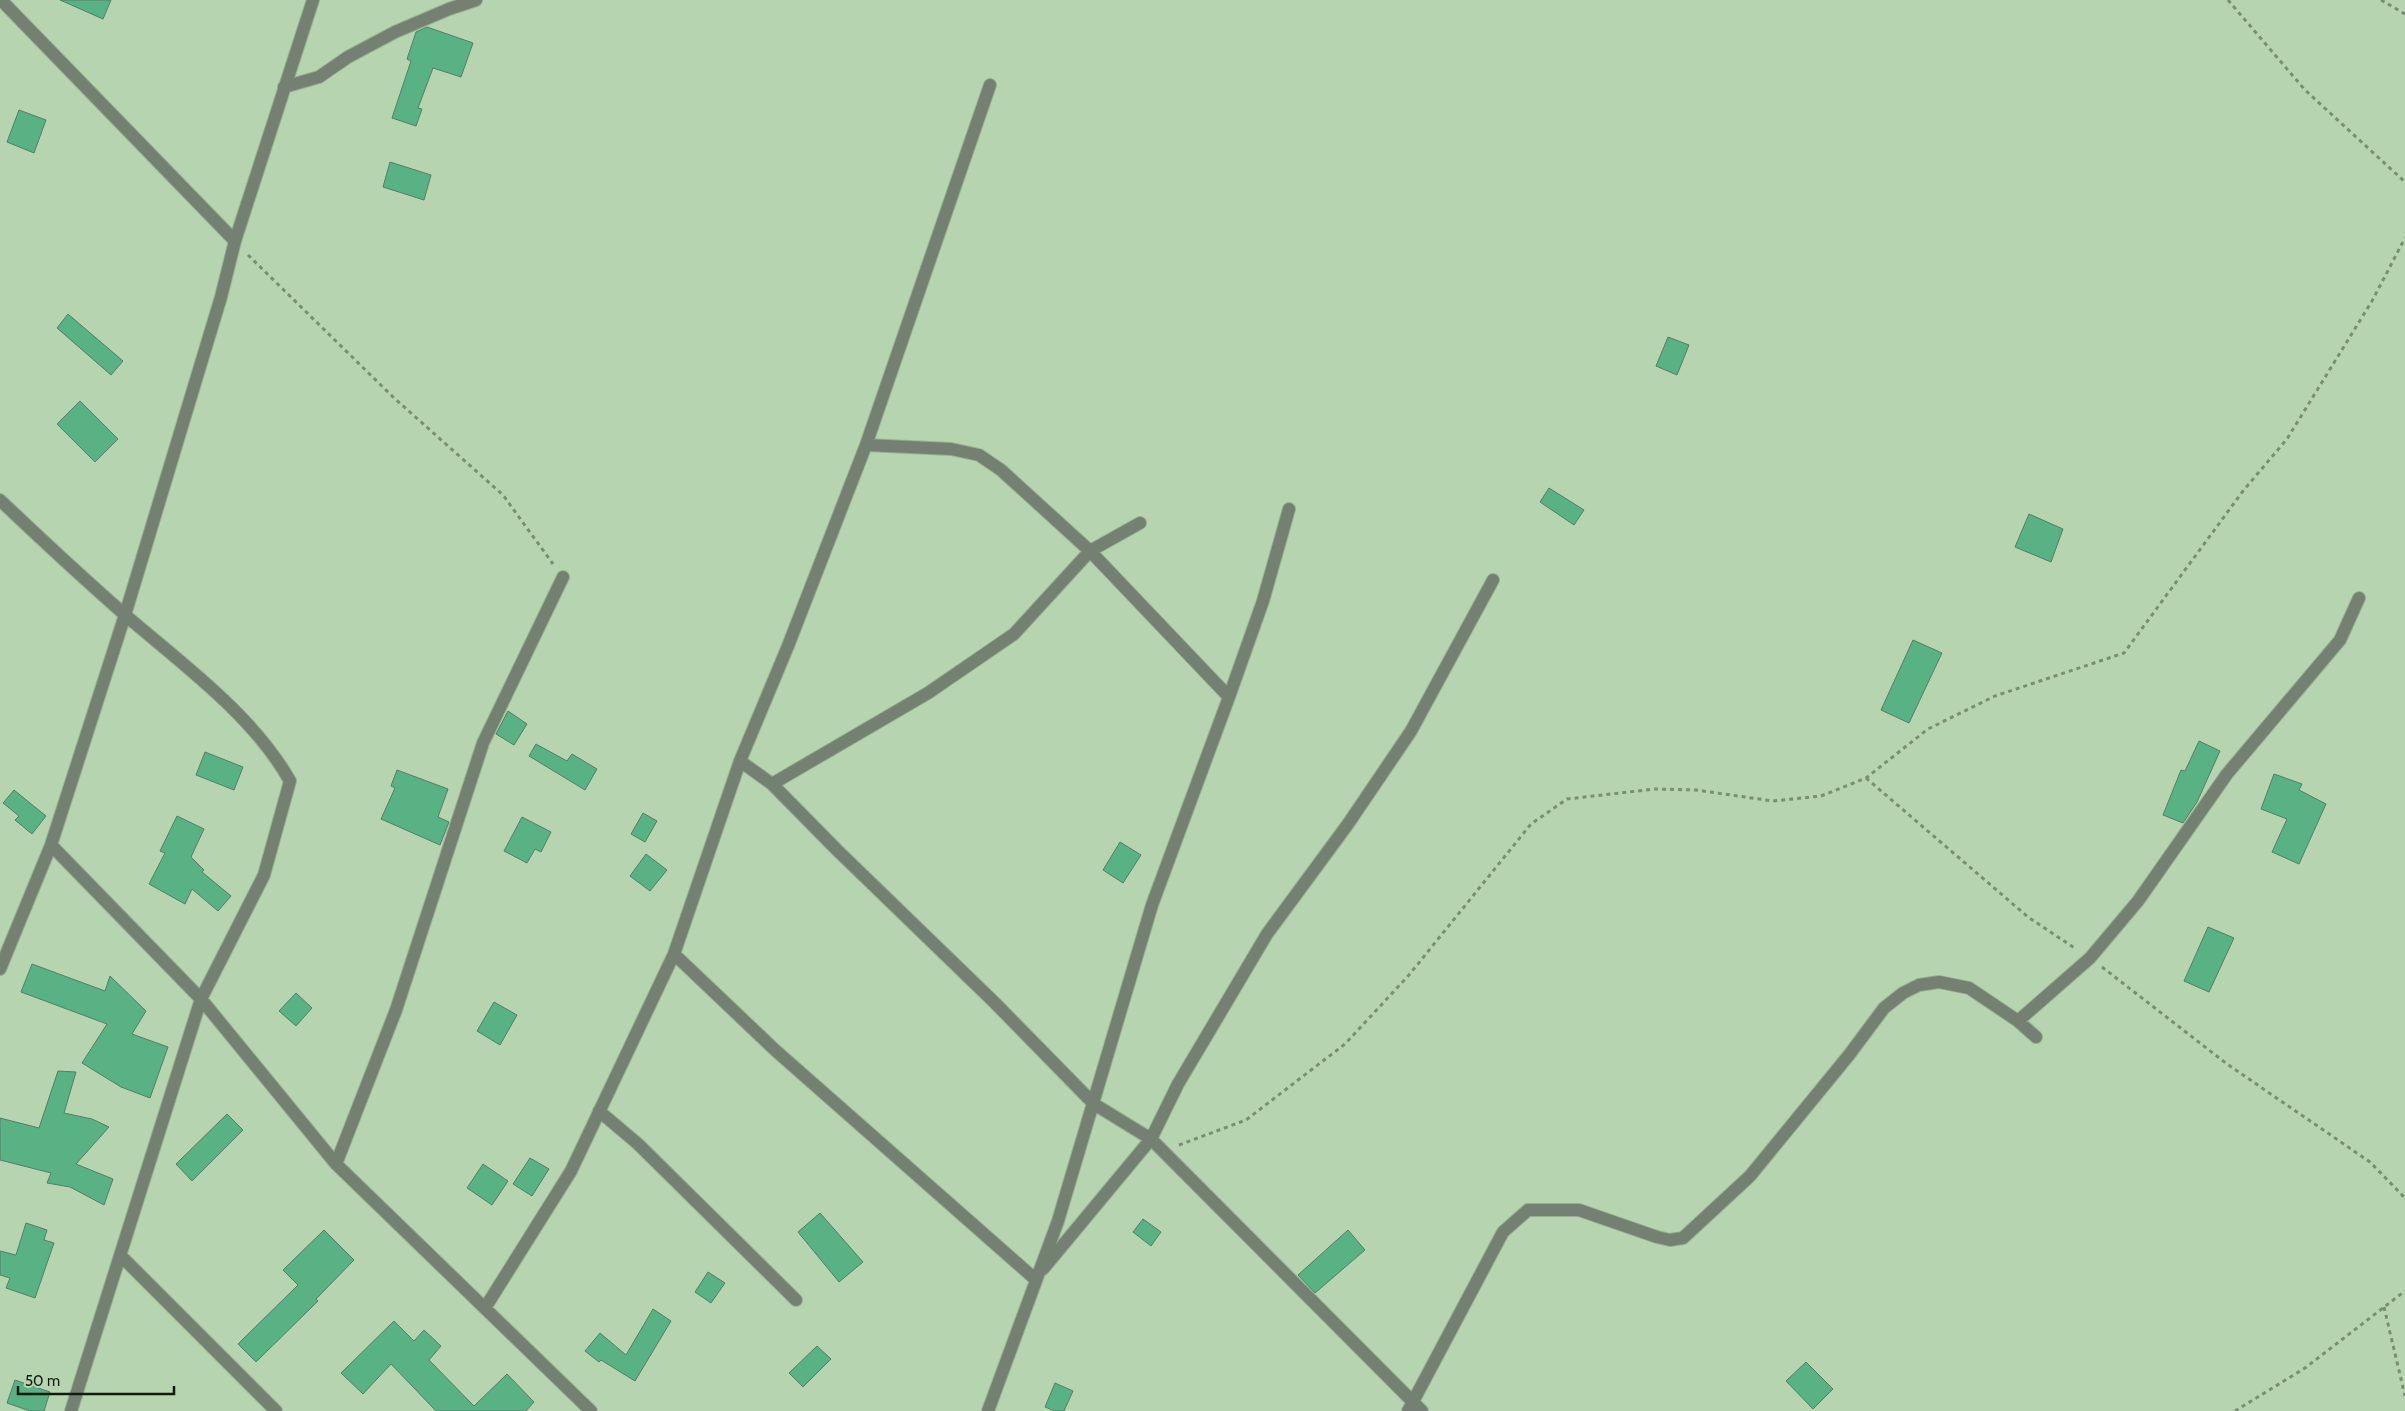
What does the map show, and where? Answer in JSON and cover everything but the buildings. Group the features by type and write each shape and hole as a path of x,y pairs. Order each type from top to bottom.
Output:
{"street":[{"path":"2,0 235,241"},
{"path":"0,969 51,845 125,615 221,297 235,241 312,0"},
{"path":"284,87 319,77 348,57 395,32 449,9 476,0"},
{"path":"485,1308 571,1171 674,954 740,761 788,646 866,445 990,85"},
{"path":"866,445 951,449 979,455 1001,470 1090,551 1229,697"},
{"path":"0,500 125,615 183,662 260,738 278,759 290,781 264,875 201,999 71,1411"},
{"path":"988,1411 1035,1279 1058,1221 1152,905 1229,697 1262,601 1289,509"},
{"path":"772,784 928,693 1014,634 1090,551 1140,522"},
{"path":"336,1164 396,1010 483,743 563,577"},
{"path":"1035,1279 1151,1139 1178,1084 1267,934 1348,824 1411,730 1492,580"},
{"path":"2018,1020 2090,958 2138,901 2227,774 2340,640 2360,598"},
{"path":"740,761 772,784 837,850 995,1003 1094,1104 1151,1139 1410,1406 1422,1411"},
{"path":"51,845 201,999 336,1164 591,1411"},
{"path":"674,954 775,1050 1035,1279"},
{"path":"1410,1406 1503,1232 1528,1210 1579,1210 1657,1237 1670,1240 1683,1238 1750,1176 1849,1055 1884,1008 1903,993 1919,985 1939,982 1969,988 2018,1020 2036,1037"},
{"path":"599,1111 638,1144 796,1300"},
{"path":"121,1256 276,1411"}],"path":[{"path":"2228,0 2305,90 2405,182"},
{"path":"2381,0 2405,14"},
{"path":"1163,1151 1246,1120 1345,1044 1409,975 1530,824 1567,799 1655,789 1696,790 1773,801 1821,796 1866,778 1928,729 1995,696 2124,653 2243,491 2287,439 2372,302 2405,238"},
{"path":"235,241 393,397 502,495 563,577"},
{"path":"1866,778 2028,917 2122,980 2227,1064 2370,1162 2405,1198"},
{"path":"2235,1411 2305,1368 2405,1291"},
{"path":"2384,1307 2405,1396"}]}
